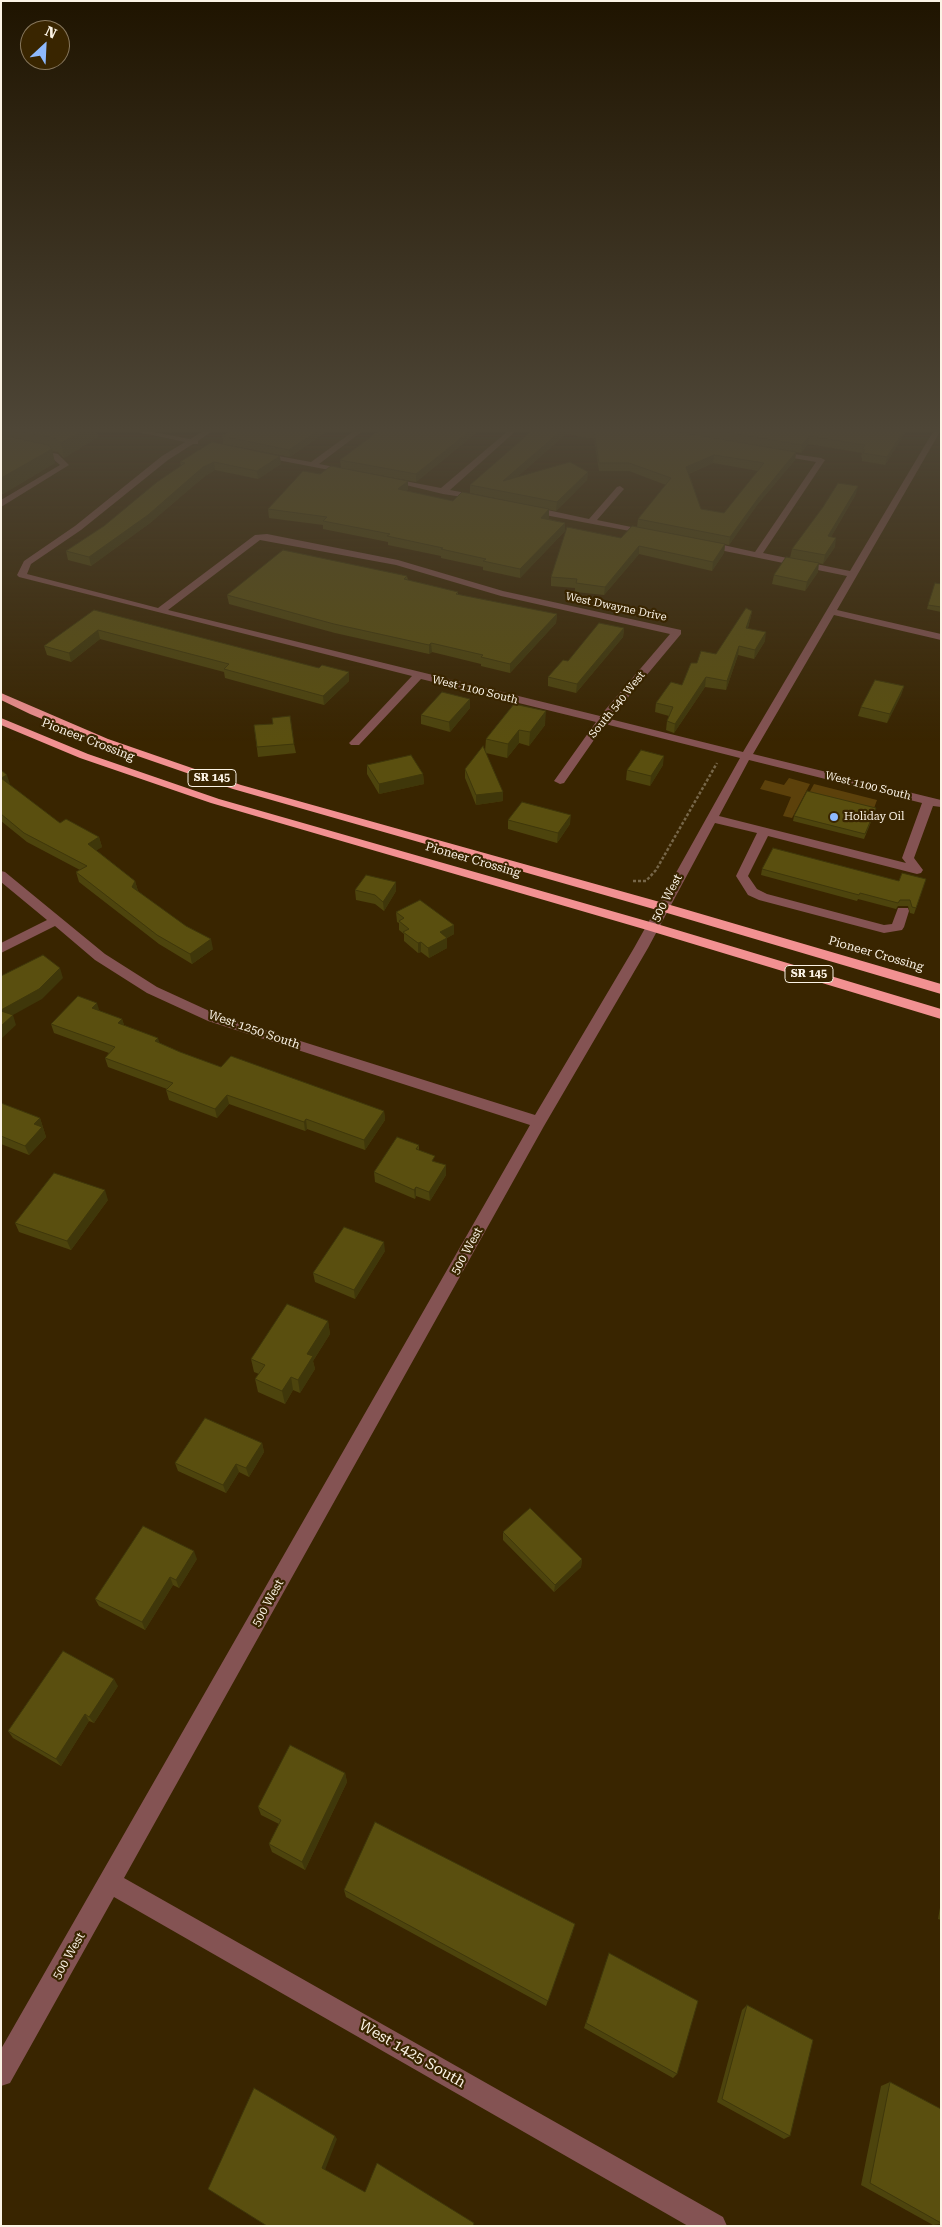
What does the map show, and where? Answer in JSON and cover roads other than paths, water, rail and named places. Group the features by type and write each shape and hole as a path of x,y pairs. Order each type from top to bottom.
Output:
{"highway":[{"name":"Pioneer Crossing","path":"1,696 104,742 237,787 662,906 941,989"},
{"name":"Pioneer Crossing","path":"1,720 84,756 215,801 652,927 941,1014"}],"street":[{"name":"West 1100 South","path":"69,534 27,563 22,575 160,612 935,802"},
{"path":"655,534 660,535"},
{"path":"757,555 771,534"},
{"name":"500 West","path":"1,2074 652,927 746,756 877,534"},
{"name":"West Dwayne Drive","path":"160,612 258,537 277,538 398,563 501,594 677,632"},
{"path":"699,543 854,574"},
{"path":"832,612 941,637"},
{"name":"South 540 West","path":"560,780 602,721 677,632"},
{"path":"355,743 418,676"},
{"path":"712,818 764,831 915,876 908,858 935,802"},
{"path":"764,831 742,876 752,892 763,897 884,929 897,927 903,911"},
{"name":"West 1250 South","path":"1,875 100,957 152,990 213,1018 540,1122"},
{"path":"1,949 55,921"},
{"name":"West 1425 South","path":"110,1883 714,2226"}],"place":[{"name":"Holiday Oil","path":"834,817"}]}
